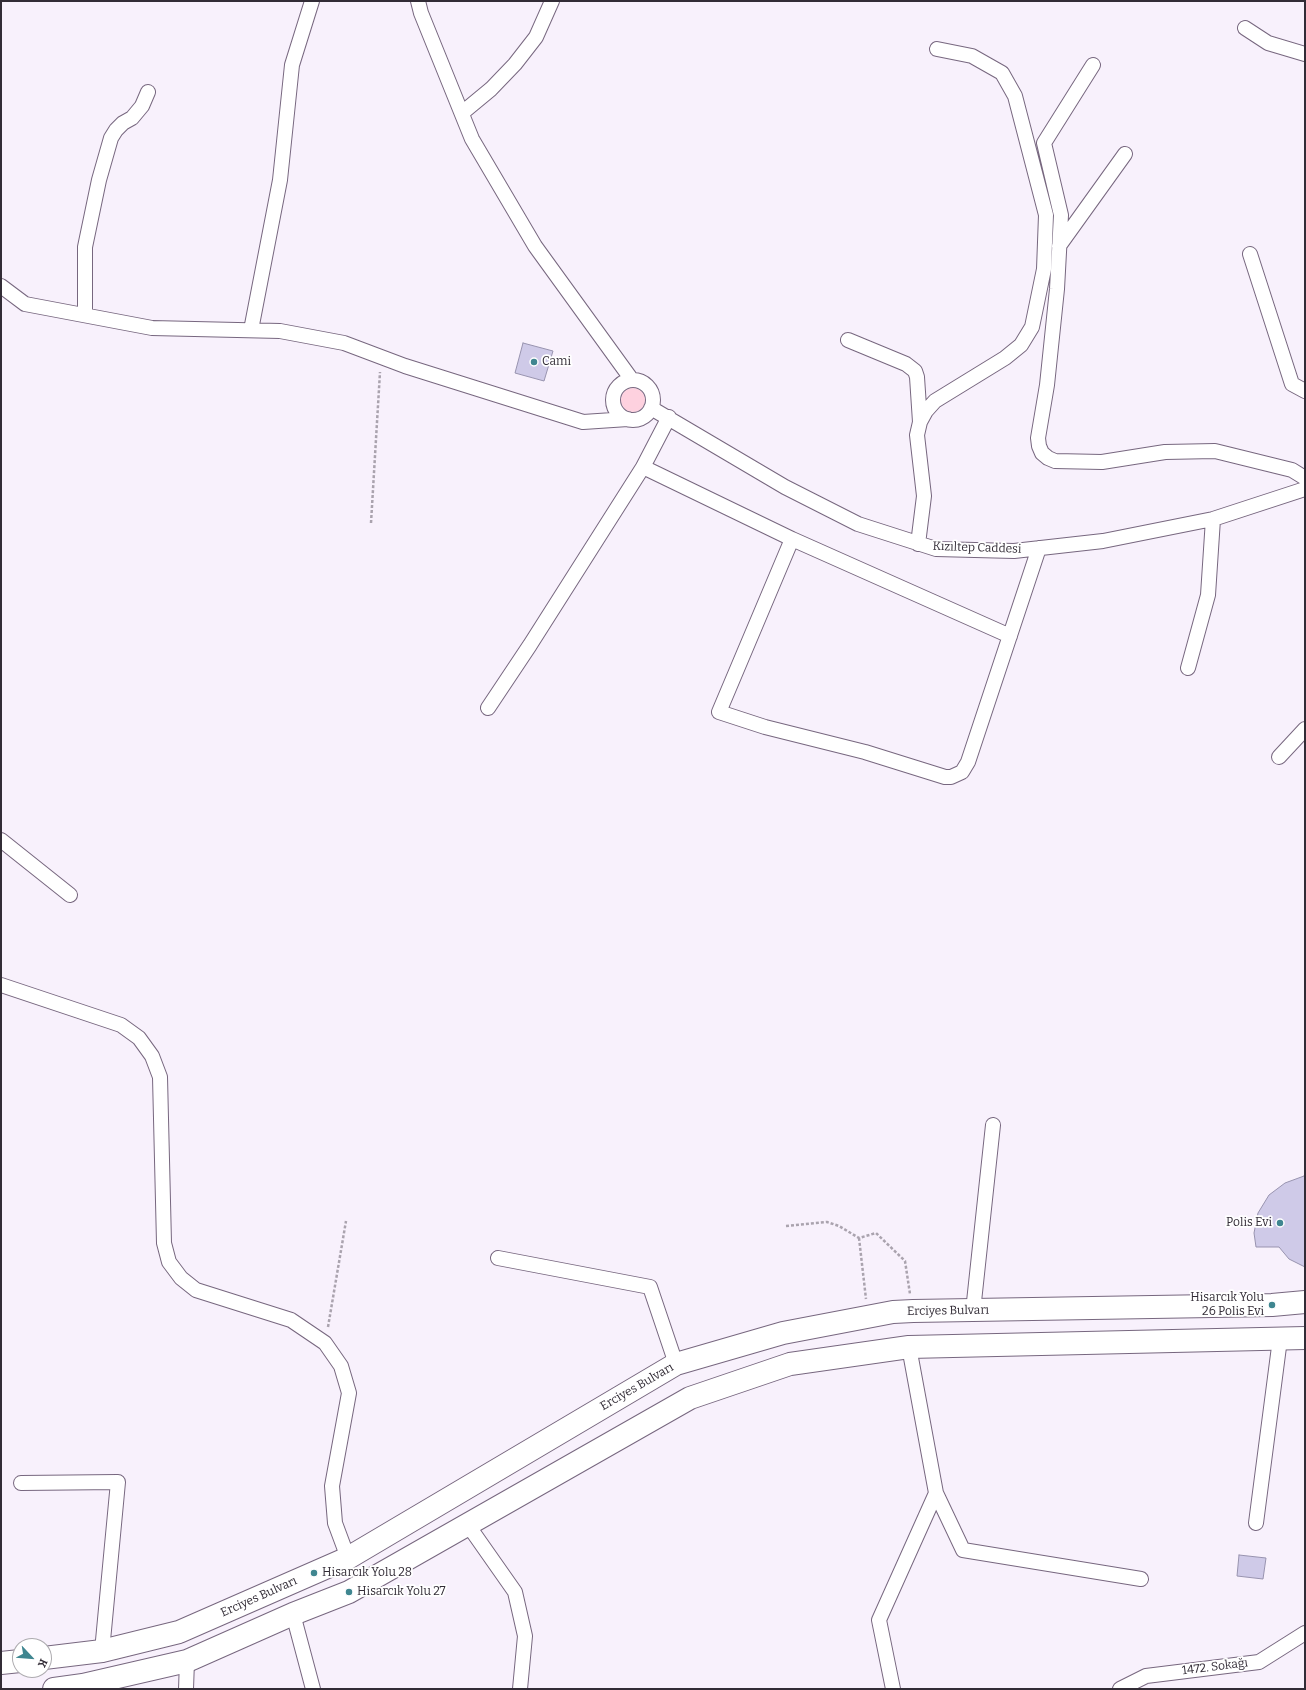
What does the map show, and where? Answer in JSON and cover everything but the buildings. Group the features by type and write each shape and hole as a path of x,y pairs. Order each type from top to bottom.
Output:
{"highway":[{"name":"Erciyes Bulvarı","path":"52,1657 102,1651 179,1632 348,1558 676,1364 783,1333 893,1312 913,1310 973,1311 1272,1305 1305,1302"},
{"path":"54,1689 83,1685 187,1661 293,1614 349,1592 690,1398 790,1364 909,1347 1305,1338"},
{"path":"1,1663 12,1662"}],"street":[{"path":"251,330 280,180 292,65 312,1"},
{"path":"418,1 421,13 472,139 535,246 632,380"},
{"path":"462,113 491,89 515,64 536,37 552,1"},
{"path":"1244,28 1268,43 1305,54"},
{"path":"918,544 924,496 917,435 920,422 926,411 935,401 1005,358 1021,345 1032,327 1044,269 1046,215 1016,96 1002,73 972,56 937,49"},
{"path":"1093,65 1044,143 1061,215 1057,289 1047,385 1038,438 1042,453 1055,461 1102,462 1165,452 1215,451 1292,470 1305,478"},
{"path":"85,316 85,247 99,180 111,138 116,130 123,123 132,118 142,106 148,92"},
{"path":"1059,246 1125,154"},
{"path":"1250,254 1292,384 1305,391"},
{"path":"1,286 25,304"},
{"path":"1,298 85,316 152,328 280,331 344,343 405,366 583,422 628,419 642,418 651,408 653,401 653,394 650,388 644,383 632,380 619,386 613,398 617,411 628,419"},
{"path":"848,340 906,364 915,371 917,376 920,422"},
{"name":"Kızıltep Caddesi","path":"651,408 669,417 784,487 858,524 936,549 1014,551 1103,541 1213,519 1305,489"},
{"path":"488,708 530,645 643,467 669,417"},
{"path":"643,467 792,539 1010,636"},
{"path":"1188,668 1208,595 1213,519"},
{"path":"792,539 719,712 765,727 865,752 945,777 951,777 962,772 968,762 1039,548"},
{"path":"1279,757 1305,729"},
{"path":"1,840 70,894"},
{"path":"1,985 121,1025 139,1038 152,1056 160,1078 164,1243 170,1262 181,1278 196,1290 291,1320 325,1343 341,1366 349,1393 332,1486 335,1523 348,1558"},
{"path":"973,1311 993,1124"},
{"path":"498,1258 650,1287 676,1364"},
{"path":"1256,1523 1280,1339"},
{"path":"909,1347 936,1493 963,1550 1141,1580"},
{"path":"21,1483 118,1482 102,1651"},
{"path":"893,1689 879,1620 936,1493"},
{"path":"468,1525 515,1592 525,1636 520,1689"},
{"path":"293,1614 313,1689"},
{"name":"1472. Sokağı","path":"1120,1689 1146,1676 1259,1662 1305,1633"},
{"path":"186,1689 187,1661"}],"path":[{"path":"371,523 380,357"},
{"path":"325,1343 346,1221"},
{"path":"786,1226 827,1222 839,1226 859,1238 876,1233 905,1261 913,1310"},
{"path":"859,1238 868,1317"}],"shaded area":[{"path":"633,388 638,389 644,395 644,405 638,411 633,412 628,411 622,405 621,400 622,395 628,389"}],"place":[{"name":"Cami","path":"534,362"},
{"name":"Polis Evi","path":"1280,1223"},
{"name":"Hisarcık Yolu 26 Polis Evi","path":"1272,1305"},
{"name":"Hisarcık Yolu 28","path":"314,1573"},
{"name":"Hisarcık Yolu 27","path":"349,1592"}]}
